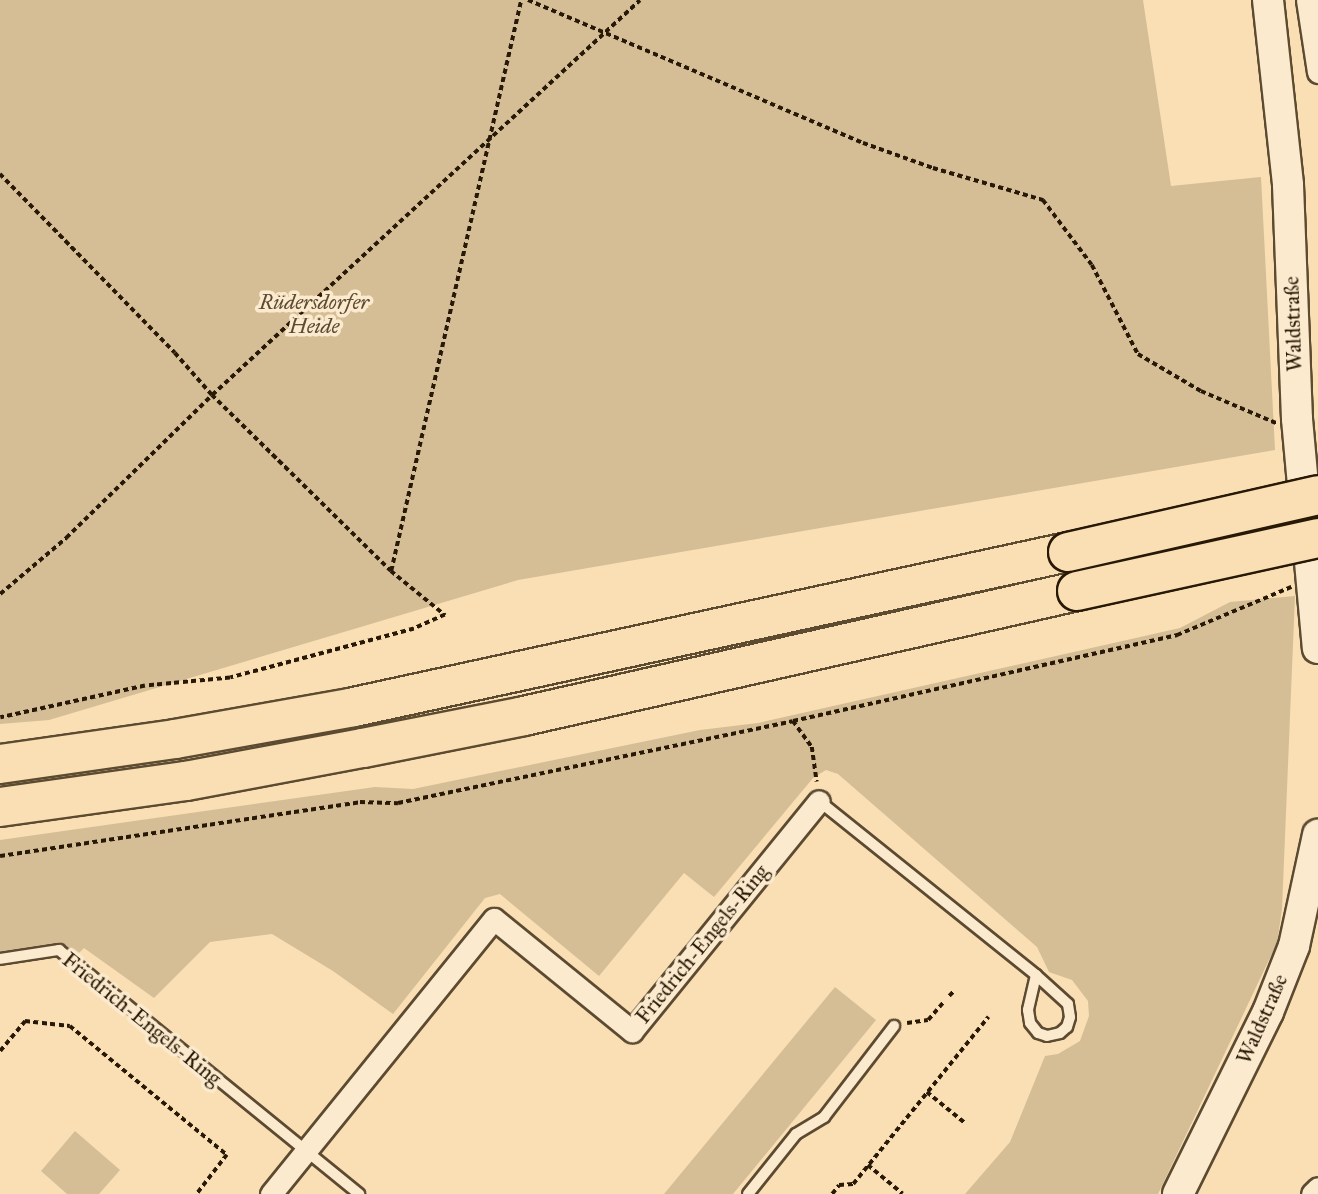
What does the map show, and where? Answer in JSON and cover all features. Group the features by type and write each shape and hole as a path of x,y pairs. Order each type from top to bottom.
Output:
{"highway":[{"path":"0,764 175,739 354,707 1318,495"},
{"path":"0,807 186,780 377,746 1318,538"}],"street":[{"name":"Waldstraße","path":"1268,0 1288,185 1297,419 1318,648"},
{"path":"1307,0 1318,72"},
{"name":"Friedrich-Engels-Ring","path":"271,1194 494,919 632,1031 819,801"},
{"name":"Waldstraße","path":"1178,1194 1268,1012 1294,946 1318,835"},
{"path":"1312,1194 1318,1188"}],"lane":[{"path":"819,801 1035,975 1068,1004 1070,1017 1067,1027 1060,1032 1047,1036 1038,1033 1030,1023 1027,1010 1035,975"},
{"name":"Friedrich-Engels-Ring","path":"0,959 59,950 359,1194"},
{"path":"748,1194 796,1134 824,1117 898,1024"}],"path":[{"path":"391,571 521,0"},
{"path":"528,0 863,144 1042,200 1092,265 1138,354 1201,391 1287,428"},
{"path":"0,594 66,538 212,395 640,0"},
{"path":"0,174 175,353 212,395 391,571 445,615 414,629 230,678 145,686 0,718"},
{"path":"0,856 360,802 398,803 793,721 1177,635 1312,578"},
{"path":"793,721 812,747 819,801"},
{"path":"949,996 955,990"},
{"path":"898,1024 928,1020 943,1003"},
{"path":"832,1194 839,1185 853,1184 988,1017"},
{"path":"0,1051 25,1021 70,1026 228,1155 197,1194"},
{"path":"927,1092 965,1123"},
{"path":"868,1165 903,1194"}],"green space":[{"name":"Rüdersdorfer Heide","path":"0,0 1143,0 1171,186 1261,177 1275,450 518,580 49,720 0,724"},
{"path":"1295,596 1282,909 1277,943 1158,1194 965,1194 1010,1142 1045,1056 1058,1054 1080,1041 1089,1016 1088,1001 1072,980 1049,972 1037,947 838,774 826,770 813,778 714,897 684,873 599,976 500,894 485,898 393,1014 333,971 272,934 210,942 154,998 84,948 76,956 47,946 0,953 0,840 375,787 413,789 700,730 758,723 1180,628 1230,602"},
{"path":"835,987 876,1020 733,1194 664,1194"},
{"path":"75,1131 120,1170 99,1194 67,1194 41,1171"}]}
